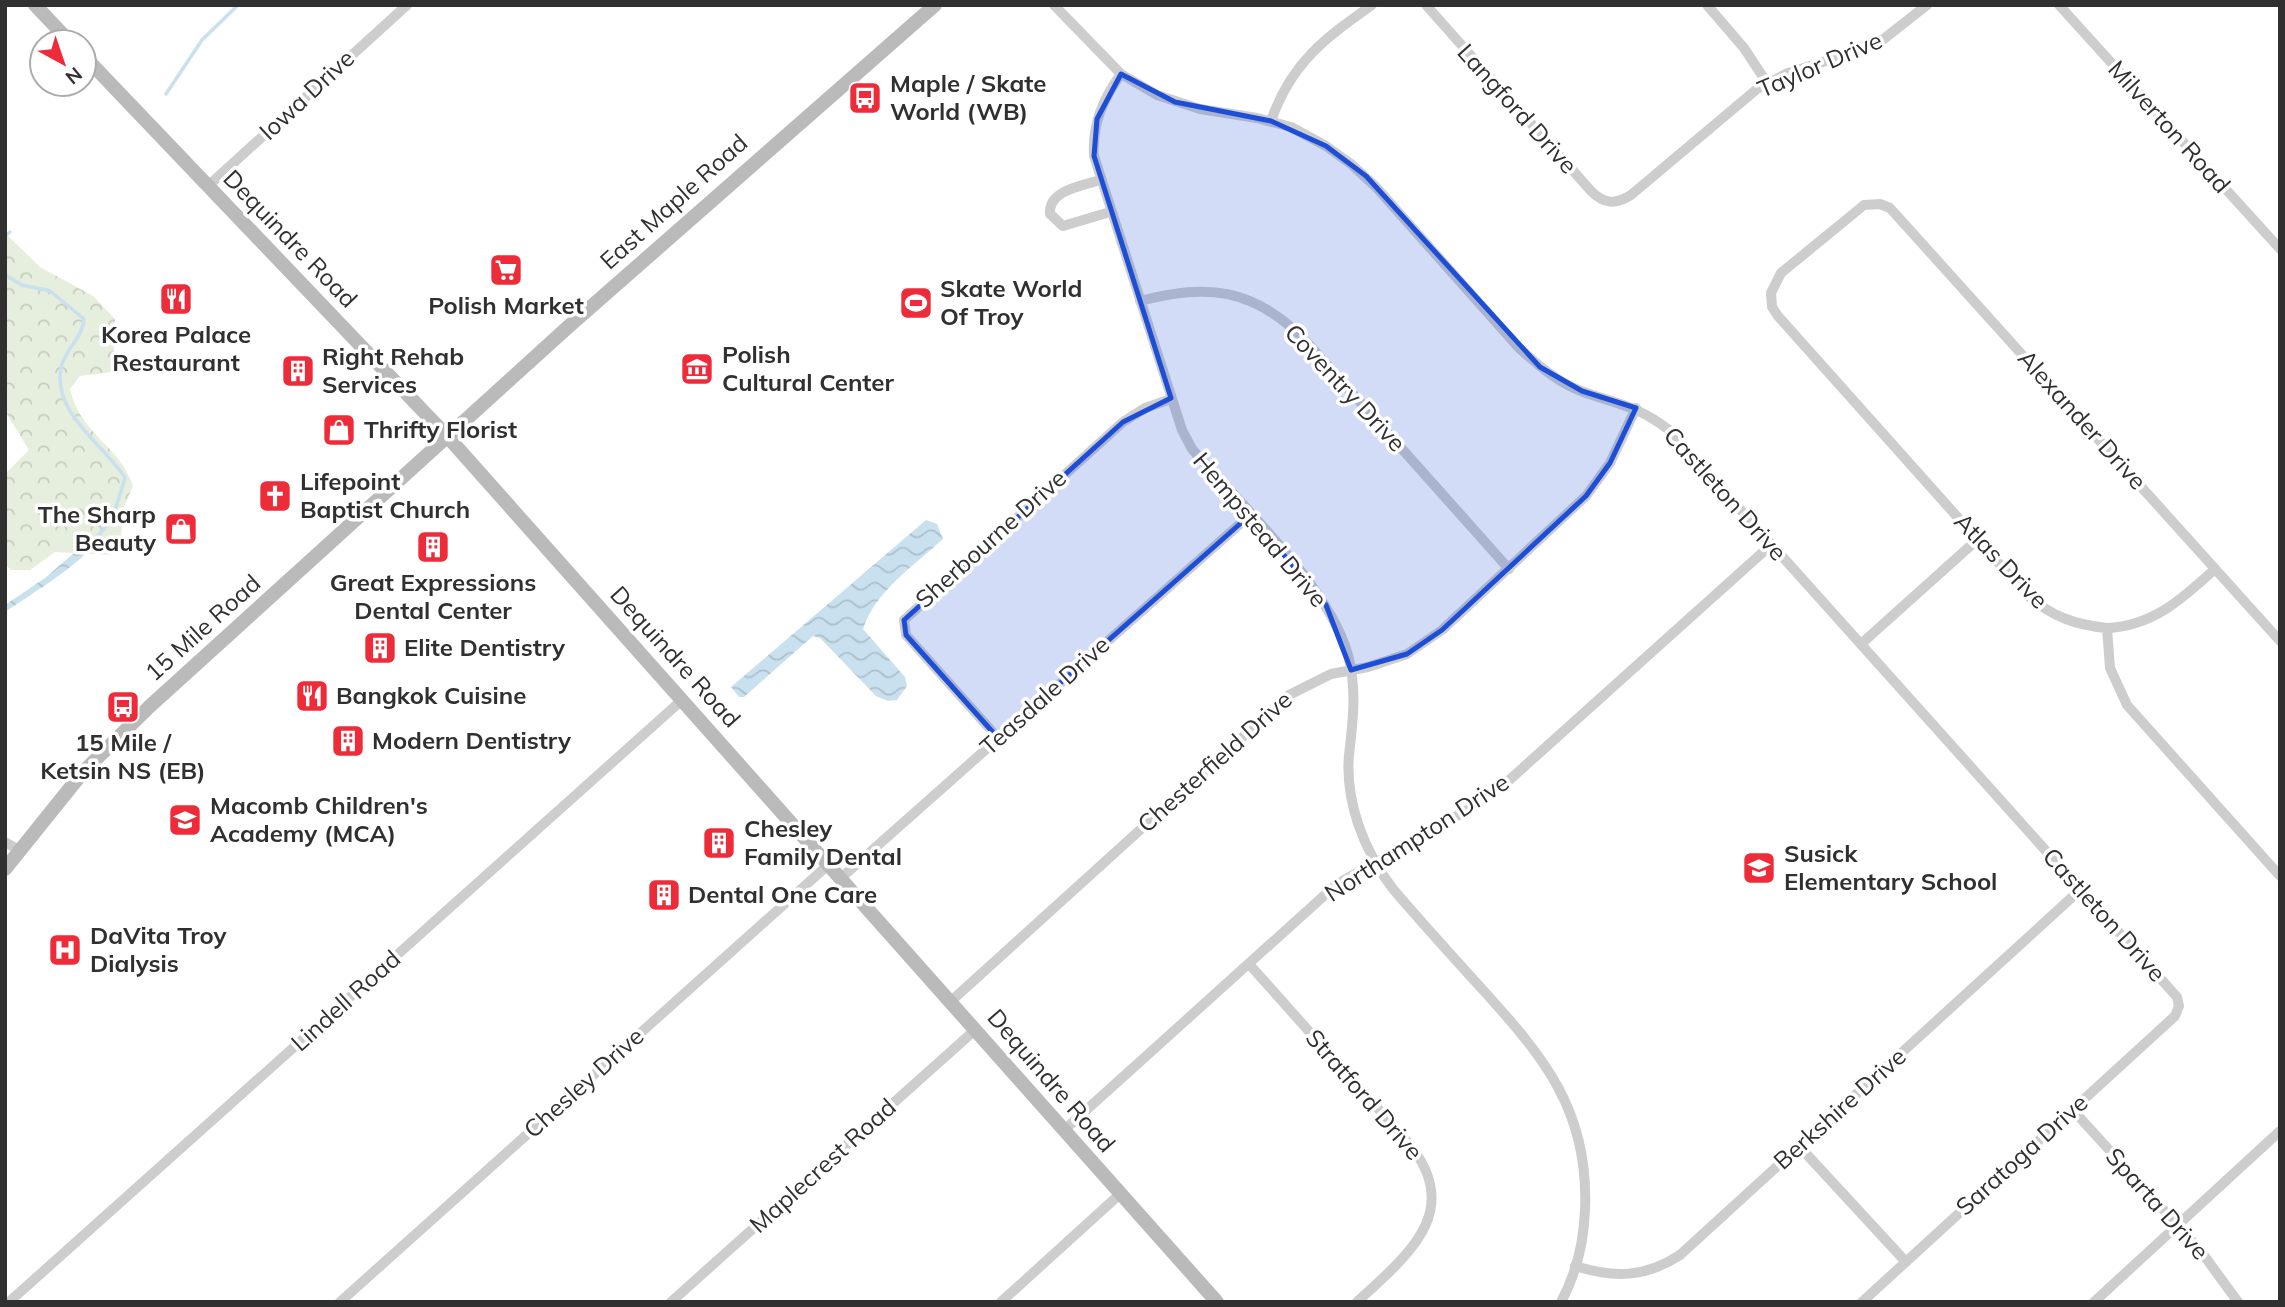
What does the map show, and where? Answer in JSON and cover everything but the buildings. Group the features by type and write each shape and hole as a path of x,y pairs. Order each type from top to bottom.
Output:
{"main road":[{"path":"35,5 57,28"},
{"name":"East Maple Road","path":"447,436 783,135 935,5"},
{"name":"Dequindre Road","path":"98,71 447,436 1217,1302"},
{"name":"15 Mile Road","path":"5,869 83,772 119,736 447,436"}],"street":[{"name":"Iowa Drive","path":"208,186 407,5"},
{"name":"Castleton Drive","path":"1054,5 1121,74 1175,102 1271,121 1326,145 1366,176 1519,348 1540,367 1570,386 1636,408 1669,430 2171,989 2179,1006"},
{"path":"1271,121 1280,94 1296,68 1373,5"},
{"name":"Langford Drive","path":"1426,5 1591,191 1599,199 1614,203"},
{"path":"1707,5 1744,48 1767,83"},
{"name":"Taylor Drive","path":"1614,203 1631,195 1729,111 1767,83 1876,45 1927,5"},
{"name":"Milverton Road","path":"2059,5 2280,250"},
{"name":"Hempstead Drive","path":"1121,74 1107,93 1097,119 1093,143 1100,180 1171,398 1192,449 1326,605 1340,634 1351,670 1355,702 1349,754 1350,792 1357,820 1374,861 1393,889 1539,1055 1562,1093 1577,1129 1585,1180 1585,1217 1575,1266 1561,1302"},
{"path":"1100,180 1058,195 1052,200 1050,214 1063,226 1110,212"},
{"name":"Alexander Drive","path":"1770,293 1781,273 1864,205 1880,204 1897,214 2280,641"},
{"name":"Coventry Drive","path":"1140,301 1177,292 1212,290 1242,297 1275,314 1304,339 1509,569"},
{"name":"Atlas Drive","path":"1770,293 1772,307 1778,316 2042,608 2071,622 2107,628 2130,626 2156,617 2175,605 2215,569"},
{"name":"Sherbourne Drive","path":"998,738 906,635 904,620 1123,422 1145,408 1171,398"},
{"name":"Chesterfield Drive","path":"950,1002 1289,695 1311,681 1387,662 1423,645 1572,512 1597,483 1636,408"},
{"name":"Teasdale Drive","path":"841,878 1250,515"},
{"path":"1861,644 1978,540"},
{"name":"Northampton Drive","path":"1063,1131 1337,884 1464,813 1506,783 1772,544"},
{"path":"2107,628 2110,668 2127,705 2280,876"},
{"name":"Lindell Road","path":"9,1302 682,700"},
{"path":"5,842 19,850"},
{"name":"Chesley Drive","path":"340,1302 828,865"},
{"name":"Berkshire Drive","path":"1575,1266 1621,1276 1648,1271 1671,1261 2081,889"},
{"name":"Stratford Drive","path":"1249,964 1412,1146 1427,1170 1432,1202 1421,1236 1406,1256 1357,1302"},
{"name":"Saratoga Drive","path":"1862,1302 2175,1016 2179,1006"},
{"name":"Maplecrest Road","path":"671,1302 975,1030"},
{"name":"Sparta Drive","path":"2072,1109 2178,1225 2238,1302"},
{"path":"2094,1302 2280,1131"},
{"path":"1799,1146 1906,1262"},
{"path":"1001,1302 1121,1194"}],"highlighted area":[{"path":"1121,74 1175,102 1271,121 1326,146 1366,176 1540,367 1582,391 1636,408 1610,463 1586,496 1442,630 1407,654 1351,670 1326,605 1250,515 998,738 906,635 904,620 1123,422 1171,398 1094,156 1097,119"}],"green space":[{"path":"5,233 40,267 93,296 115,319 113,372 80,376 70,389 82,418 119,460 133,486 124,507 120,546 110,555 55,552 30,570 11,570 5,564 5,474 29,450 5,411"}],"water":[{"path":"926,520 937,524 943,539 886,591 869,615 863,629 905,677 907,686 897,700 888,701 876,696 820,638 813,636 744,697 739,697 731,687"},
{"path":"95,535 100,538 80,559 5,612 5,605 45,578"}],"waterway":[{"path":"166,94 202,40 238,5"},
{"path":"5,236 10,232"},
{"path":"5,275 22,285 50,291 84,319 81,332 61,367 60,384 72,414 125,478 112,520 94,540"}],"place":[{"name":"Maple / Skate World (WB)","path":"865,98"},
{"name":"Polish Market","path":"506,270"},
{"name":"Korea Palace Restaurant","path":"176,299"},
{"name":"Skate World Of Troy","path":"916,303"},
{"name":"Polish Cultural Center","path":"697,369"},
{"name":"Right Rehab Services","path":"298,371"},
{"name":"Thrifty Florist","path":"339,430"},
{"name":"Lifepoint Baptist Church","path":"275,496"},
{"name":"The Sharp Beauty","path":"181,529"},
{"name":"Great Expressions Dental Center","path":"433,547"},
{"name":"Elite Dentistry","path":"380,648"},
{"name":"Bangkok Cuisine","path":"312,696"},
{"name":"15 Mile / Ketsin NS (EB)","path":"123,707"},
{"name":"Modern Dentistry","path":"348,741"},
{"name":"Macomb Children's Academy (MCA)","path":"185,820"},
{"name":"Chesley Family Dental","path":"719,843"},
{"name":"Susick Elementary School","path":"1759,868"},
{"name":"Dental One Care","path":"664,895"},
{"name":"DaVita Troy Dialysis","path":"65,950"}]}
